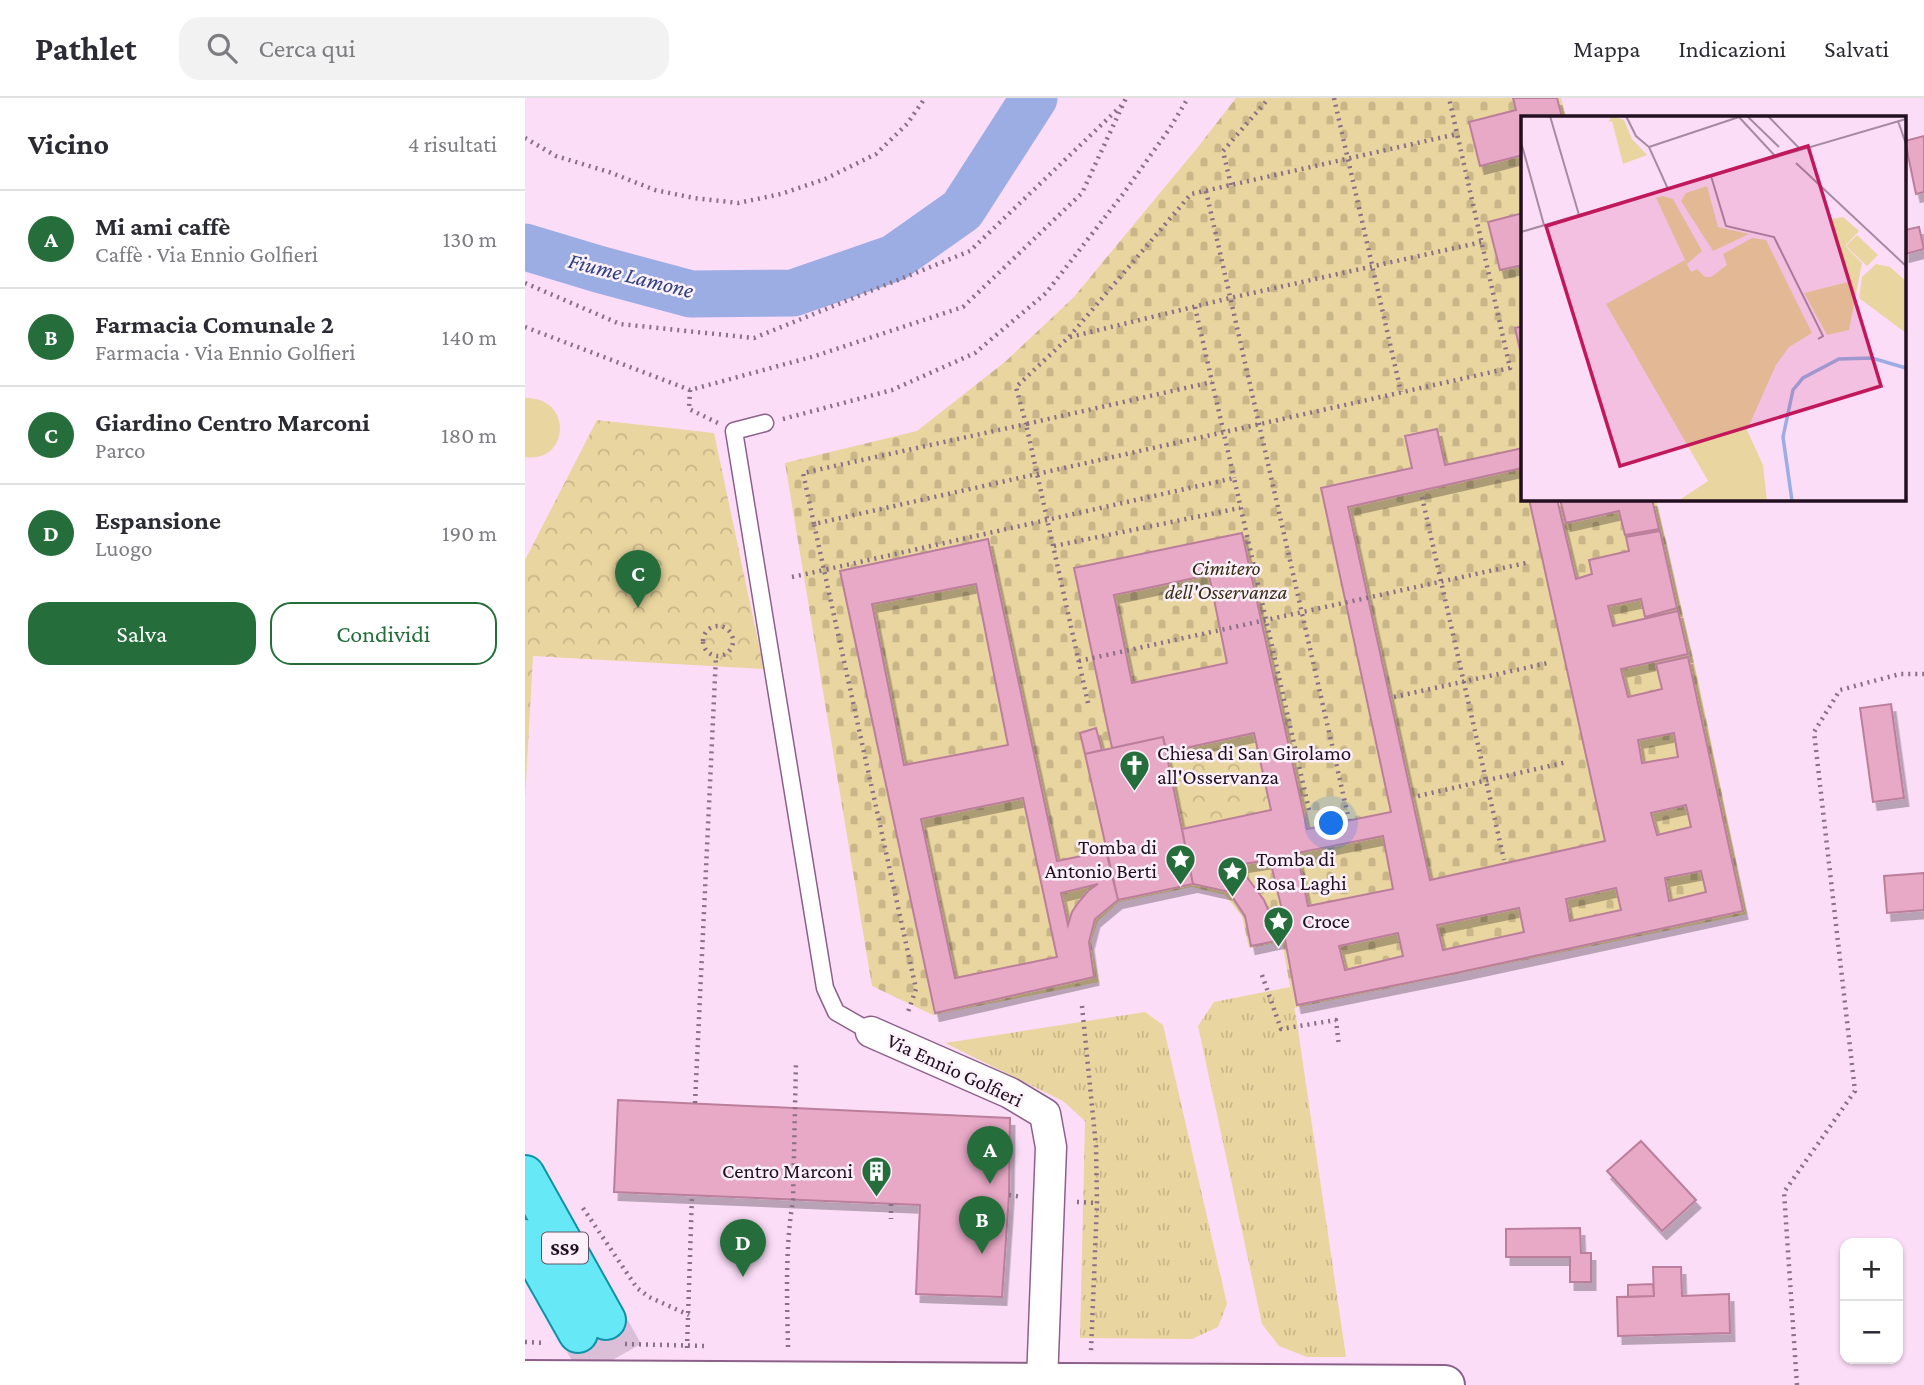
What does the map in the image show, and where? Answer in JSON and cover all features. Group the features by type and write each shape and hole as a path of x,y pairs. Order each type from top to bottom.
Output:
{"main road":[{"name":"SS9","path":"525,1175 592,1326 525,1239"}],"street":[{"name":"Via Ennio Golfieri","path":"871,1031 1010,1093 1045,1114 1051,1147 1042,1382"},
{"path":"525,1380 565,1383 694,1370 1042,1382 1445,1385"}],"lane":[{"path":"734,430 771,422"},
{"name":"Via Ennio Golfieri","path":"734,430 825,988 836,1012 871,1031"}],"path":[{"path":"525,138 556,156 655,190 738,203 781,194 825,180 876,154 907,124 925,98"},
{"path":"771,422 892,390 975,353 1046,293 1123,194 1188,98"},
{"path":"1231,185 1223,151 1269,98"},
{"path":"1334,98 1401,392"},
{"path":"814,524 1510,368 1449,98"},
{"path":"525,283 619,324 754,338 970,251 1125,100"},
{"path":"525,327 690,390 815,356 963,307 1082,193 1125,100"},
{"path":"1088,702 1016,387 1069,337 1191,194 1457,134"},
{"path":"1206,191 1349,820"},
{"path":"1069,337 1482,242"},
{"path":"1195,307 1309,810"},
{"path":"907,1015 916,989 803,473 1212,382"},
{"path":"690,390 689,409 734,430"},
{"path":"792,577 1234,478"},
{"path":"1422,497 1504,860"},
{"path":"1054,546 1240,508"},
{"path":"1079,661 1526,563"},
{"path":"718,626 727,630 732,642 729,651 716,656 707,652 703,643 705,634 718,626"},
{"path":"695,1103 716,656"},
{"path":"1394,697 1548,663"},
{"path":"1797,1385 1784,1192 1855,1091 1814,732 1840,690 1901,674 1924,674"},
{"path":"1418,796 1567,762"},
{"path":"1262,975 1281,1028 1336,1020 1339,1046"},
{"path":"1082,1006 1096,1146 1097,1203 1091,1352"},
{"path":"788,1348 787,1304 790,1215 793,1200 796,1062"},
{"path":"692,1195 689,1315 694,1370"},
{"path":"891,1204 891,1219"},
{"path":"583,1208 637,1287 649,1297 689,1315"}],"green space":[{"name":"Cimitero dell'Osservanza","path":"1236,98 1561,98 1566,116 1521,116 1521,500 1656,500 1699,684 1747,914 1294,1008 1282,942 1249,948 1242,916 1225,895 1192,887 1119,902 1098,921 1091,942 1099,982 933,1015 872,986 785,463 917,431 1006,361 1073,298"},
{"path":"525,398 541,401 552,408 558,418 560,430 557,441 550,451 540,456 525,457"},
{"path":"597,420 714,433 764,669 533,656 525,801 525,560"},
{"path":"1254,733 1271,810 1182,829 1167,752"},
{"path":"1290,987 1346,1357 1307,1357 1279,1346 1262,1324 1198,1026 1214,1002"},
{"path":"1145,1012 1163,1025 1227,1304 1218,1327 1192,1339 1080,1338 1085,1121 1063,1101 945,1043"}],"building":[{"path":"1513,98 1557,98 1562,116 1521,116 1521,156 1480,166 1469,122 1516,110"},
{"path":"1924,136 1924,192 1916,194 1906,141"},
{"path":"1521,214 1521,265 1500,270 1488,222"},
{"path":"1919,227 1924,249 1906,254 1906,230"},
{"path":"1521,326 1521,354 1515,328"},
{"path":"1437,429 1445,465 1521,448 1521,468 1348,507 1430,880 1605,841 1529,500 1557,500 1576,579 1592,574 1589,560 1629,551 1626,537 1660,531 1677,608 1645,617 1641,599 1608,606 1613,626 1678,611 1688,654 1621,669 1628,697 1662,689 1656,664 1688,657 1743,911 1297,1005 1285,939 1251,946 1245,916 1229,892 1193,884 1182,829 1271,810 1254,733 1167,752 1163,737 1112,748 1074,568 1242,533 1307,829 1391,812 1321,488 1412,468 1405,436","holes":["1209,575 1227,663 1132,683 1114,595","1674,733 1678,757 1642,763 1638,740","1686,805 1691,827 1657,835 1651,813","1383,836 1393,889 1308,906 1297,853","1270,860 1282,910 1269,912 1264,900 1246,876 1224,867","1701,871 1706,892 1669,901 1665,878","1616,888 1621,910 1570,921 1566,899","1519,908 1524,932 1443,950 1437,925","1398,933 1403,956 1345,970 1339,946"]},
{"path":"1560,500 1652,500 1659,529 1625,535 1619,511 1566,523"},
{"path":"988,539 1057,861 1106,851 1118,900 1095,919 1089,942 1094,977 935,1013 840,571","holes":["976,584 1008,745 904,765 872,604","1023,798 1057,957 955,978 921,819","1098,884 1078,903 1068,925 1061,893"]},
{"path":"1891,704 1904,798 1873,802 1860,708"},
{"path":"1096,728 1102,750 1085,754 1080,733"},
{"name":"Chiesa di San Girolamo all'Osservanza","path":"1163,737 1193,884 1118,900 1085,754"},
{"path":"1924,873 1924,910 1887,913 1884,876"},
{"name":"Centro Marconi","path":"618,1100 1010,1118 1009,1195 1002,1297 916,1294 920,1205 614,1192"},
{"path":"1641,1141 1696,1200 1662,1231 1607,1171"},
{"path":"1580,1228 1581,1253 1591,1253 1591,1282 1570,1282 1570,1257 1506,1257 1506,1229"},
{"path":"1653,1267 1681,1267 1682,1296 1729,1294 1730,1333 1618,1336 1617,1297 1654,1296"},
{"path":"1653,1284 1654,1296 1628,1297 1628,1285"}],"waterway":[{"name":"Fiume Lamone","path":"525,247 691,294 793,293 894,258 962,210 1034,98"}],"tunnel":[{"path":"606,1320 642,1385"},
{"path":"578,1333 608,1385"}],"place":[{"name":"Giardino Centro Marconi","path":"638,608"},
{"name":"Chiesa di San Girolamo all'Osservanza","path":"1134,792"},
{"name":"Tomba di Antonio Berti","path":"1180,886"},
{"name":"Tomba di Rosa Laghi","path":"1233,898"},
{"name":"Croce","path":"1279,948"},
{"name":"Mi ami caffè","path":"990,1184"},
{"name":"Centro Marconi","path":"876,1198"},
{"name":"Farmacia Comunale 2","path":"982,1254"},
{"name":"Espansione","path":"743,1277"}]}
